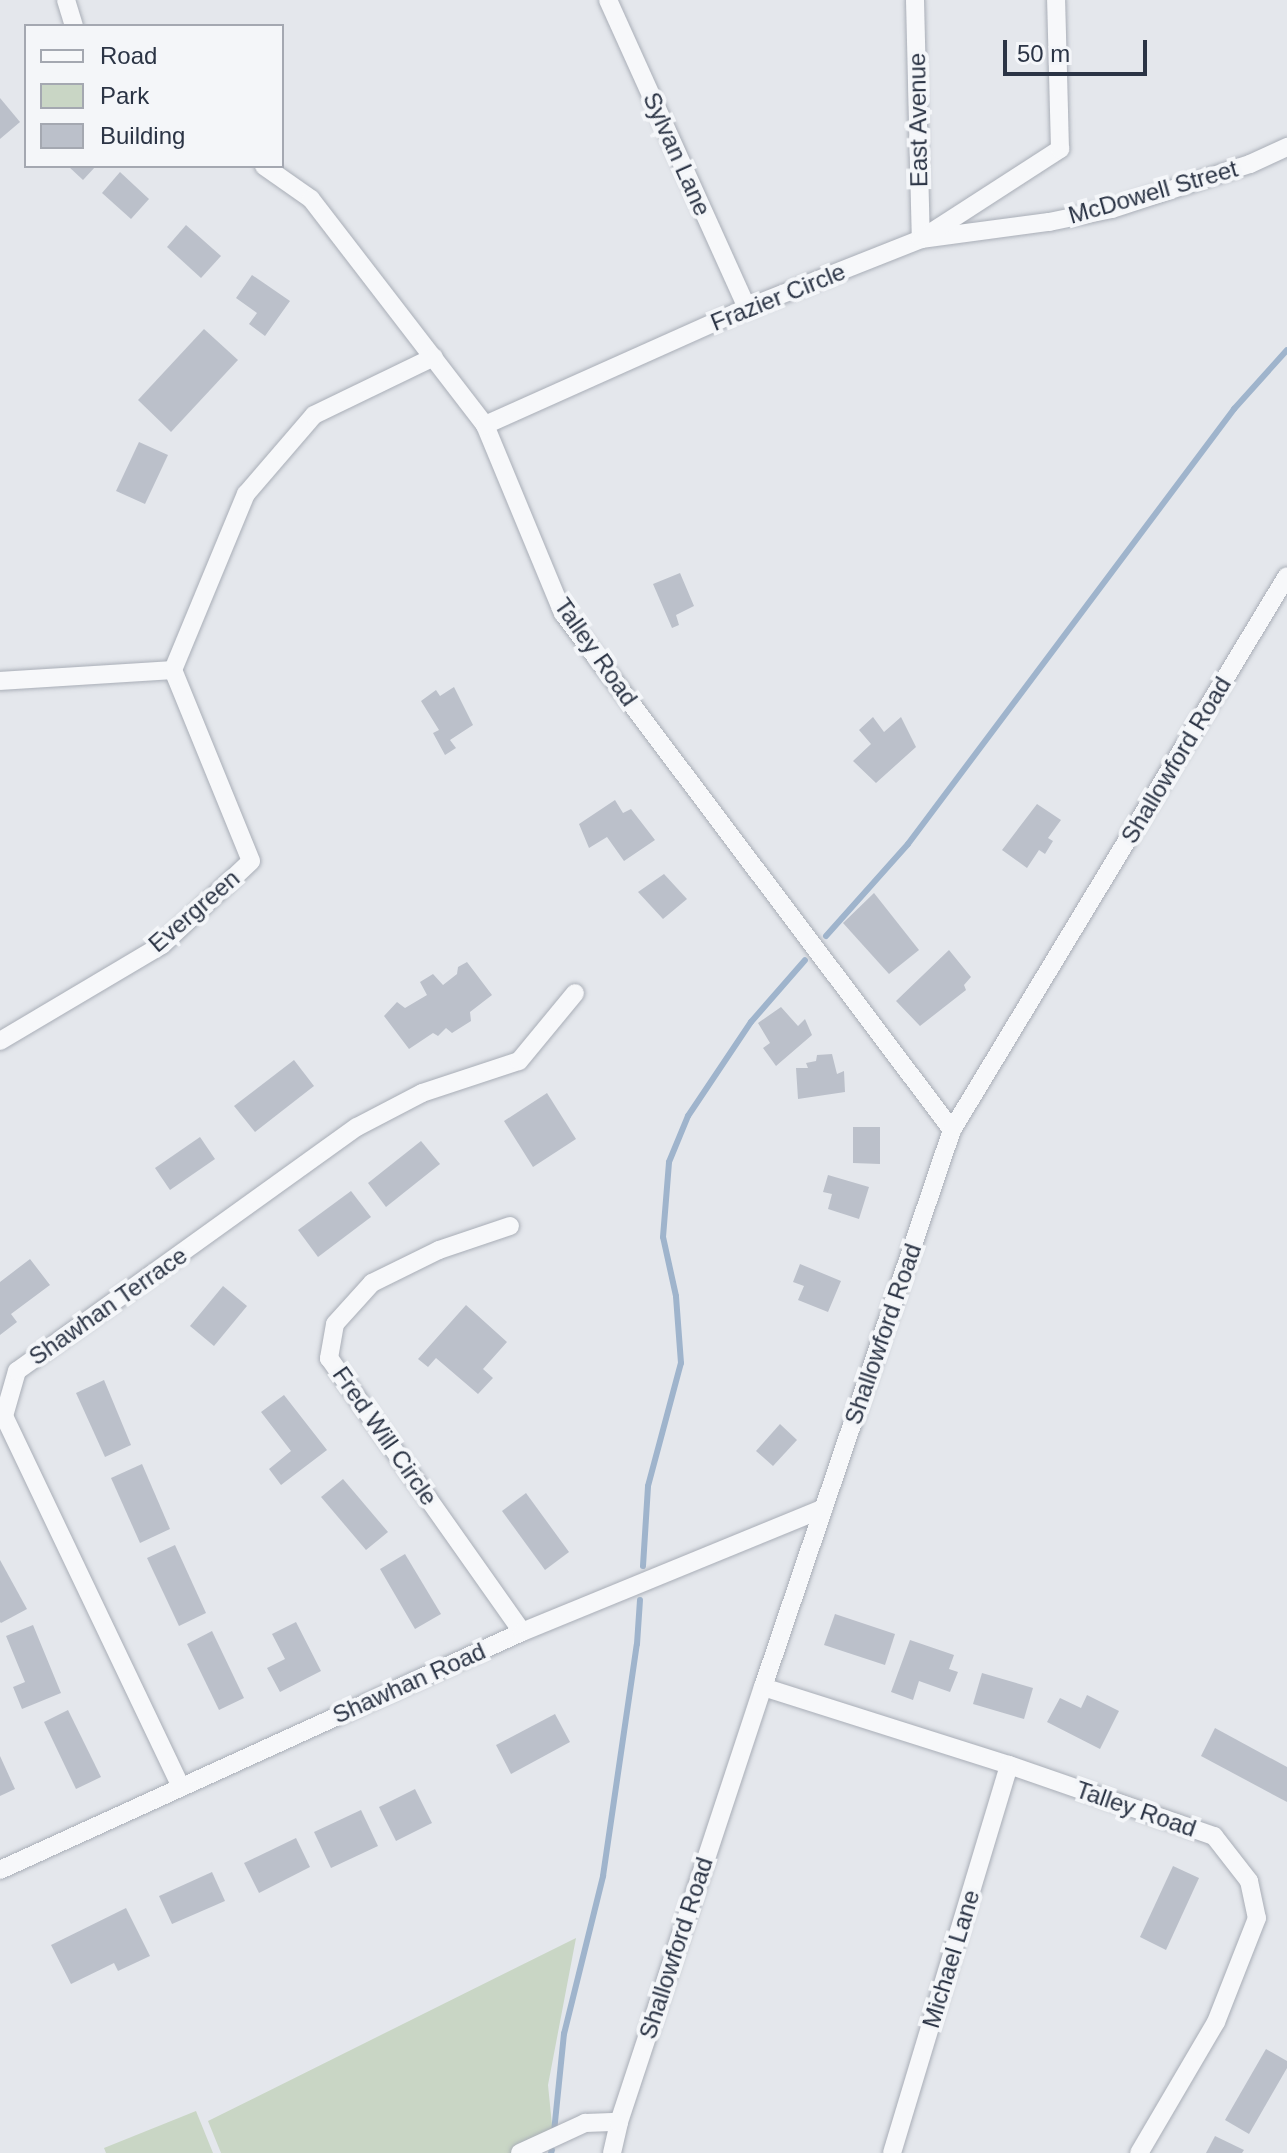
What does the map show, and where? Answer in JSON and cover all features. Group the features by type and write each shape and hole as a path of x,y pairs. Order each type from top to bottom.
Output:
{"street":[{"path":"66,0 73,24"},
{"name":"Sylvan Lane","path":"608,0 747,308"},
{"name":"East Avenue","path":"915,0 921,239"},
{"name":"Frazier Circle","path":"485,425 747,308 921,239 1060,149 1056,0"},
{"name":"McDowell Street","path":"921,239 1049,222 1112,209 1250,164 1287,147"},
{"name":"Talley Road","path":"267,168 311,199 485,425 563,613 952,1130"},
{"path":"0,681 173,670 246,494 314,415 434,357"},
{"name":"Shallowford Road","path":"612,2153 619,2122 763,1687 952,1130 1287,576"},
{"name":"Evergreen","path":"0,1041 162,945 251,861 173,670"},
{"name":"Shawhan Terrace","path":"181,1787 4,1416 17,1371 357,1127 422,1093 519,1061 575,993"},
{"name":"Fred Will Circle","path":"510,1226 439,1250 372,1283 335,1324 329,1358 522,1632"},
{"name":"Shawhan Road","path":"0,1870 522,1632 824,1508"},
{"name":"Talley Road","path":"763,1687 1009,1765 1214,1836 1249,1881 1257,1918 1216,2022 1139,2153"},
{"name":"Michael Lane","path":"892,2153 1009,1765"},
{"path":"520,2153 585,2123 619,2122"}],"green space":[{"path":"576,1938 548,2085 553,2135 512,2153 221,2153 208,2121"},
{"path":"196,2111 213,2153 106,2153 104,2148"}],"building":[{"path":"0,98 20,122 0,139"},
{"path":"70,168 94,168 83,180"},
{"path":"120,172 149,199 131,219 102,193"},
{"path":"186,225 221,256 201,278 167,247"},
{"path":"252,275 290,301 265,336 249,324 257,313 236,298"},
{"path":"204,329 238,360 171,432 138,400"},
{"path":"139,442 168,455 145,504 116,491"},
{"path":"680,573 694,606 676,615 679,625 672,628 653,584"},
{"path":"454,687 473,725 450,740 456,748 445,755 433,733 439,730 421,701 436,690 440,696"},
{"path":"873,717 884,732 901,717 916,747 876,783 853,761 871,744 859,730"},
{"path":"615,800 623,813 631,809 655,840 624,861 607,837 589,848 579,824"},
{"path":"1037,804 1061,820 1048,838 1053,841 1045,854 1039,850 1027,868 1002,850"},
{"path":"664,874 687,899 663,919 638,892"},
{"path":"874,893 919,950 889,974 843,923"},
{"path":"949,950 971,977 964,985 966,990 920,1026 896,1001"},
{"path":"467,962 492,995 470,1012 471,1021 452,1033 446,1028 438,1036 433,1033 409,1049 384,1016 397,1002 405,1008 427,995 420,982 433,974 443,985 457,974 458,967"},
{"path":"781,1007 798,1026 805,1019 812,1035 776,1066 763,1048 770,1043 758,1023"},
{"path":"832,1054 837,1074 844,1071 845,1092 798,1099 796,1068 808,1068 806,1063 816,1061 817,1055"},
{"path":"294,1060 314,1086 255,1132 234,1106"},
{"path":"547,1093 576,1139 533,1167 504,1121"},
{"path":"853,1127 880,1127 880,1164 853,1163"},
{"path":"200,1137 215,1159 170,1190 155,1168"},
{"path":"421,1141 440,1164 386,1207 368,1183"},
{"path":"828,1175 869,1187 859,1219 828,1209 832,1194 823,1192"},
{"path":"351,1191 371,1217 318,1257 298,1230"},
{"path":"30,1259 50,1285 11,1314 17,1322 0,1335 0,1282"},
{"path":"800,1264 841,1281 828,1312 798,1300 804,1286 793,1282"},
{"path":"223,1286 247,1306 214,1346 190,1326"},
{"path":"466,1305 507,1342 483,1369 493,1378 478,1394 436,1358 428,1367 418,1359"},
{"path":"104,1380 131,1445 105,1457 76,1393"},
{"path":"284,1395 327,1450 281,1485 269,1469 291,1451 261,1412"},
{"path":"780,1424 797,1440 773,1466 756,1451"},
{"path":"142,1464 170,1529 140,1543 111,1478"},
{"path":"343,1479 388,1532 366,1550 321,1497"},
{"path":"526,1493 569,1552 545,1570 502,1511"},
{"path":"175,1545 206,1613 179,1626 147,1558"},
{"path":"405,1554 441,1614 415,1629 380,1569"},
{"path":"0,1560 27,1609 1,1623 0,1622"},
{"path":"835,1614 895,1634 885,1665 824,1645"},
{"path":"296,1622 321,1671 280,1692 267,1668 285,1659 272,1634"},
{"path":"33,1625 61,1693 22,1709 13,1687 25,1682 6,1636"},
{"path":"212,1631 244,1698 219,1710 187,1644"},
{"path":"910,1640 954,1655 949,1669 958,1672 950,1692 919,1681 913,1700 891,1692"},
{"path":"982,1673 1033,1688 1024,1719 973,1704"},
{"path":"1087,1695 1119,1711 1100,1749 1047,1722 1060,1698 1081,1708"},
{"path":"68,1710 101,1777 76,1789 44,1722"},
{"path":"555,1714 570,1742 511,1774 496,1745"},
{"path":"1215,1728 1287,1767 1287,1802 1201,1756"},
{"path":"0,1756 15,1789 0,1796"},
{"path":"415,1789 432,1823 396,1841 379,1807"},
{"path":"361,1810 378,1846 331,1868 314,1832"},
{"path":"296,1838 310,1867 259,1893 244,1863"},
{"path":"1173,1866 1199,1878 1166,1950 1140,1937"},
{"path":"212,1872 225,1901 172,1924 159,1896"},
{"path":"126,1908 150,1956 118,1971 114,1963 71,1984 51,1945"},
{"path":"1266,2049 1287,2061 1287,2068 1249,2134 1225,2120"},
{"path":"1215,2136 1244,2150 1242,2153 1206,2153"}],"waterway":[{"path":"826,936 908,844 1234,409 1287,350"},
{"path":"643,1566 648,1486 681,1363 676,1296 663,1237 669,1162 688,1116 751,1022 805,960"},
{"path":"554,2132 564,2034 603,1876 637,1644 640,1600"}]}
